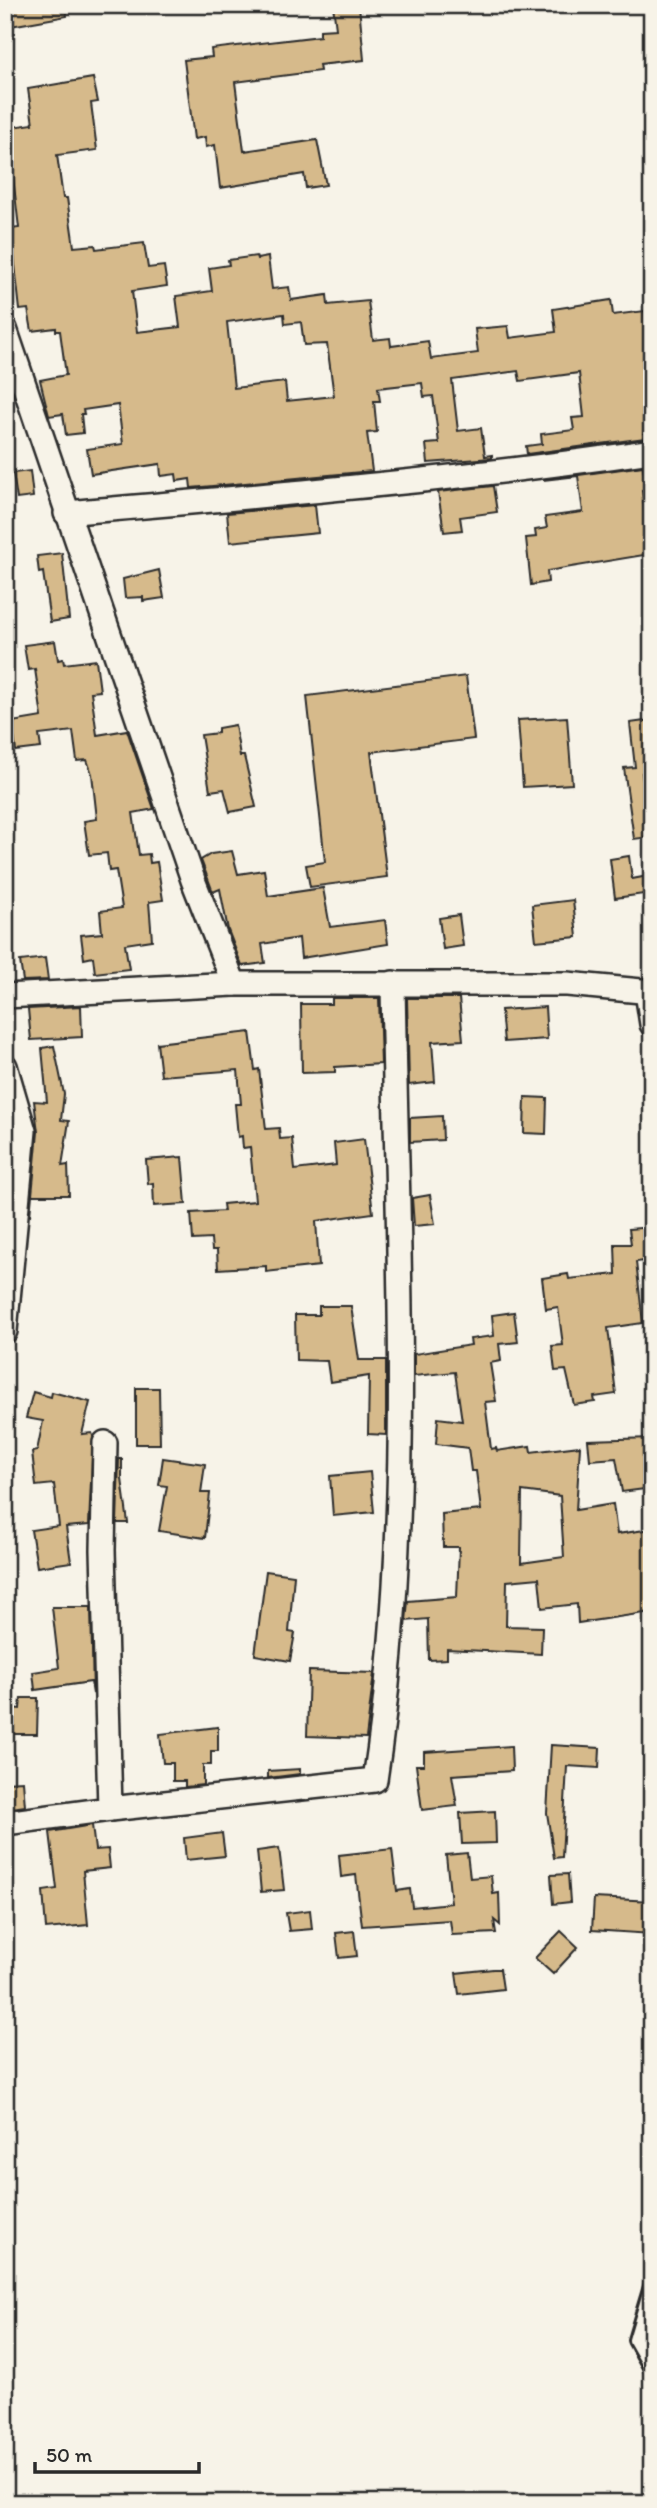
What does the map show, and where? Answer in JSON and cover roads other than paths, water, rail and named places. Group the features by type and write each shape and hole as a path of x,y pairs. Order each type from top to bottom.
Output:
{"street":[{"path":"5,329 193,880 234,984"},
{"path":"66,513 555,466 652,451"},
{"path":"5,1823 375,1780 390,1684 400,1371 393,983"},
{"path":"5,996 234,984 567,984 649,992 652,1024"},
{"path":"5,1066 24,1130 5,1331"},
{"path":"105,1443 103,1550 110,1809"}],"lane":[{"path":"652,2283 635,2340 652,2370"}]}
